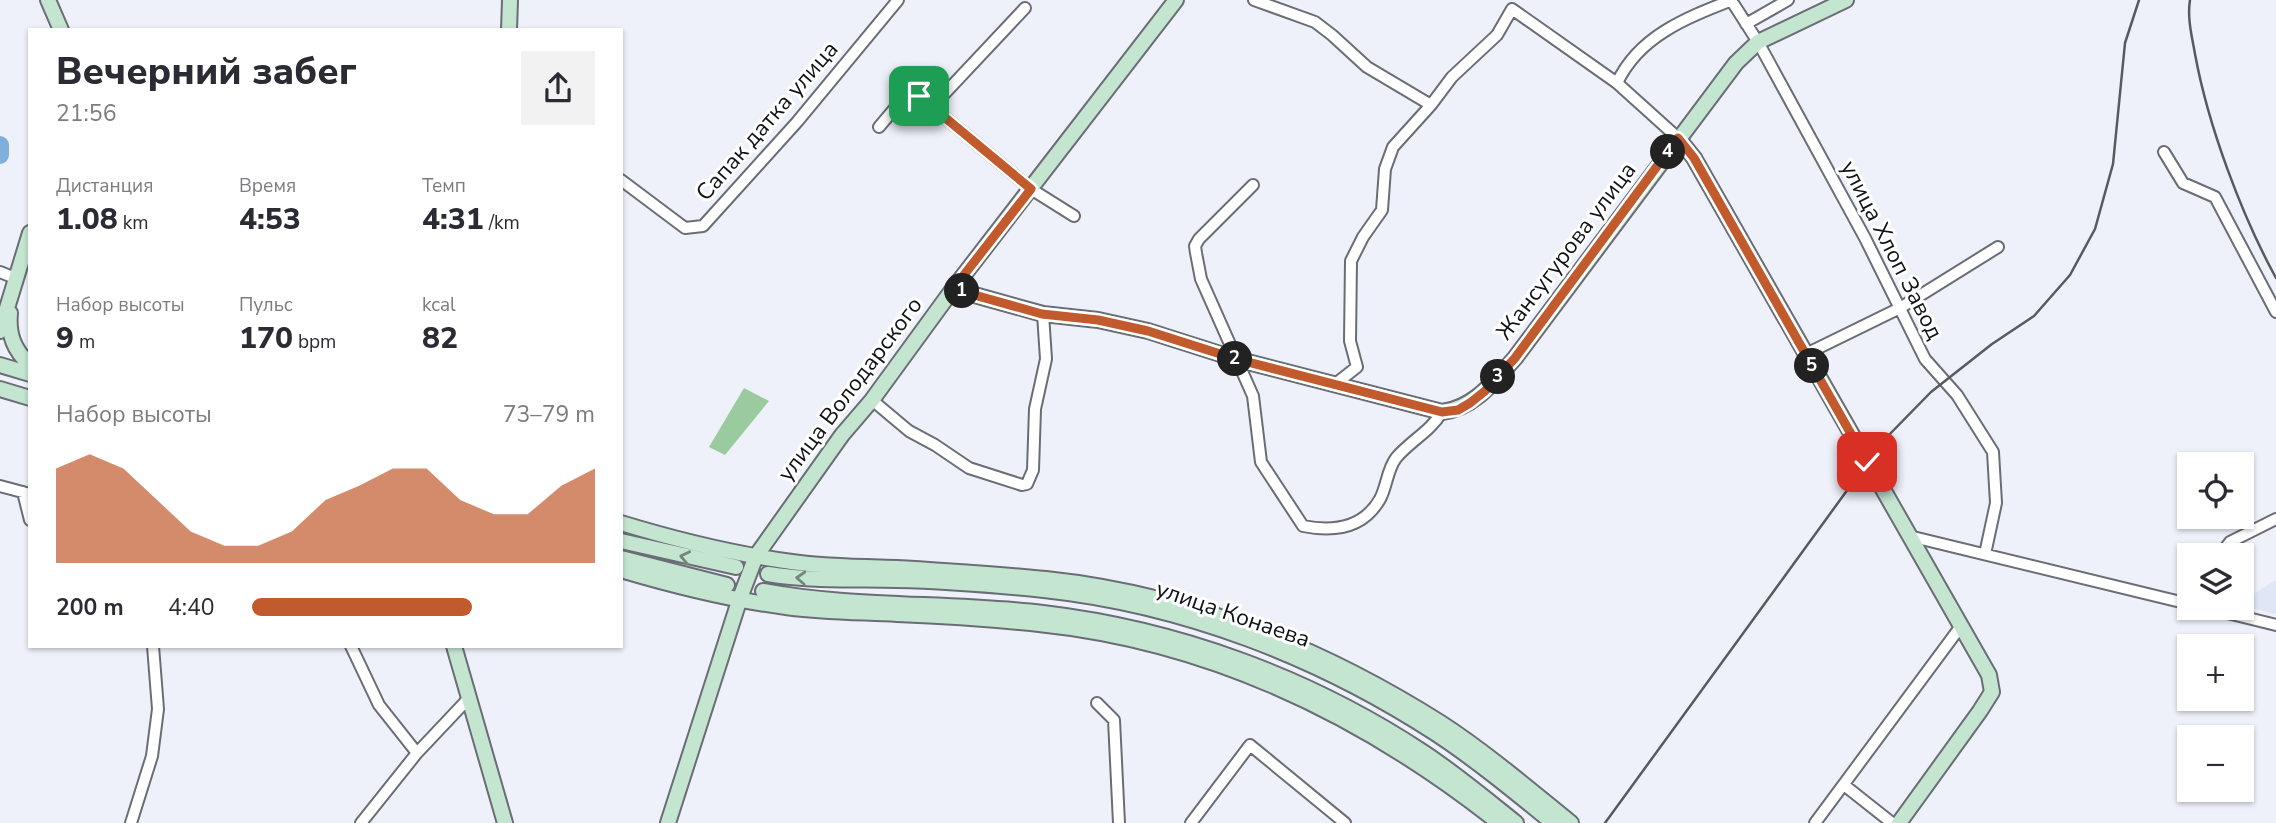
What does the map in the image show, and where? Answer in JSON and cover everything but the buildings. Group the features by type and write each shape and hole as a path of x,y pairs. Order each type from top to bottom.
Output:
{"main road":[{"path":"48,0 60,28"},
{"path":"509,28 510,0"},
{"name":"улица Володарского","path":"668,823 740,598 741,572 756,556 842,435 872,400 953,289 1176,0"},
{"name":"Жансугурова улица","path":"1442,412 1458,410 1470,403 1485,391 1515,358 1736,64 1758,42 1846,0"},
{"path":"1678,138 1694,158 1989,675 1992,692 1899,823"},
{"path":"0,331 28,239"},
{"path":"953,289 1042,314 1098,320 1148,331 1236,359 1442,412"},
{"path":"0,308 11,295"},
{"path":"11,295 9,327 12,342 28,362"},
{"path":"0,365 28,373"},
{"path":"0,389 28,397"},
{"path":"623,524 681,540 756,556 837,566 1047,579 1129,592 1213,614 1321,656 1387,690 1443,724 1571,823"},
{"path":"623,542 741,572"},
{"path":"623,559 727,585"},
{"path":"623,571 670,584 786,607 1042,624 1120,636 1186,653 1302,697 1364,730 1418,762 1499,823"},
{"name":"улица Конаева","path":"768,574 789,578 898,580 1046,590 1127,603 1196,621 1305,662 1381,700 1437,734 1553,823"},
{"name":"улица Конаева","path":"763,591 835,600 1043,613 1122,625 1190,642 1253,664 1306,687 1370,720 1424,753 1516,823"},
{"path":"455,648 505,823"}],"street":[{"name":"Сапак датка улица","path":"623,182 685,228 703,226 790,130 898,0"},
{"path":"1254,0 1315,22 1367,67 1432,105"},
{"path":"1617,83 1633,58 1658,35 1680,22 1732,0"},
{"name":"улица Хлоп Завод","path":"1732,0 1758,42 1865,238 1925,359 1957,395 1993,452 1996,503 1985,554"},
{"path":"1746,24 1788,0"},
{"path":"1334,385 1357,368 1350,341 1351,261 1363,237 1382,210 1385,169 1393,147 1432,105 1452,77 1497,35 1510,4 1617,83 1678,138"},
{"path":"932,107 1025,8"},
{"path":"879,127 908,93 919,96 1031,189 1074,216"},
{"path":"2164,152 2183,183 2215,197 2276,312"},
{"path":"1253,185 1195,246 1201,279 1253,396 1261,461 1303,526 1322,530 1341,529 1359,519 1379,500 1394,461 1404,449 1436,423 1442,412"},
{"path":"1806,354 1900,308 1998,247"},
{"path":"0,272 15,278"},
{"path":"872,400 909,431 969,468 1022,485 1027,484 1033,470 1035,409 1046,359 1042,314"},
{"path":"0,486 26,493"},
{"path":"2229,543 2276,519"},
{"path":"1909,536 2177,601"},
{"path":"2254,620 2276,625"},
{"path":"1815,823 1961,626"},
{"path":"131,823 152,755 158,709 153,648"},
{"path":"352,648 379,705 417,753"},
{"path":"361,823 417,753 468,699"},
{"path":"1097,704 1114,720 1119,823"},
{"path":"1191,823 1250,744 1345,823"},
{"path":"1844,785 1892,823"}],"shaded area":[{"path":"2276,580 2276,614 2254,609 2254,594"}],"green space":[{"path":"744,388 769,401 725,455 709,447"}],"waterway":[{"path":"0,145 0,155"}],"railway":[{"path":"1605,823 1883,441 1931,392 1992,344 2034,316 2070,275 2095,229 2113,164 2125,43 2139,0"},
{"path":"2190,0 2189,21 2208,110 2238,198 2276,278"}],"route":[{"path":"919,96 1031,189 953,289 1042,314 1098,320 1148,331 1236,359 1442,412 1458,410 1470,403 1485,391 1515,358 1678,138 1694,158 1867,462"}]}
